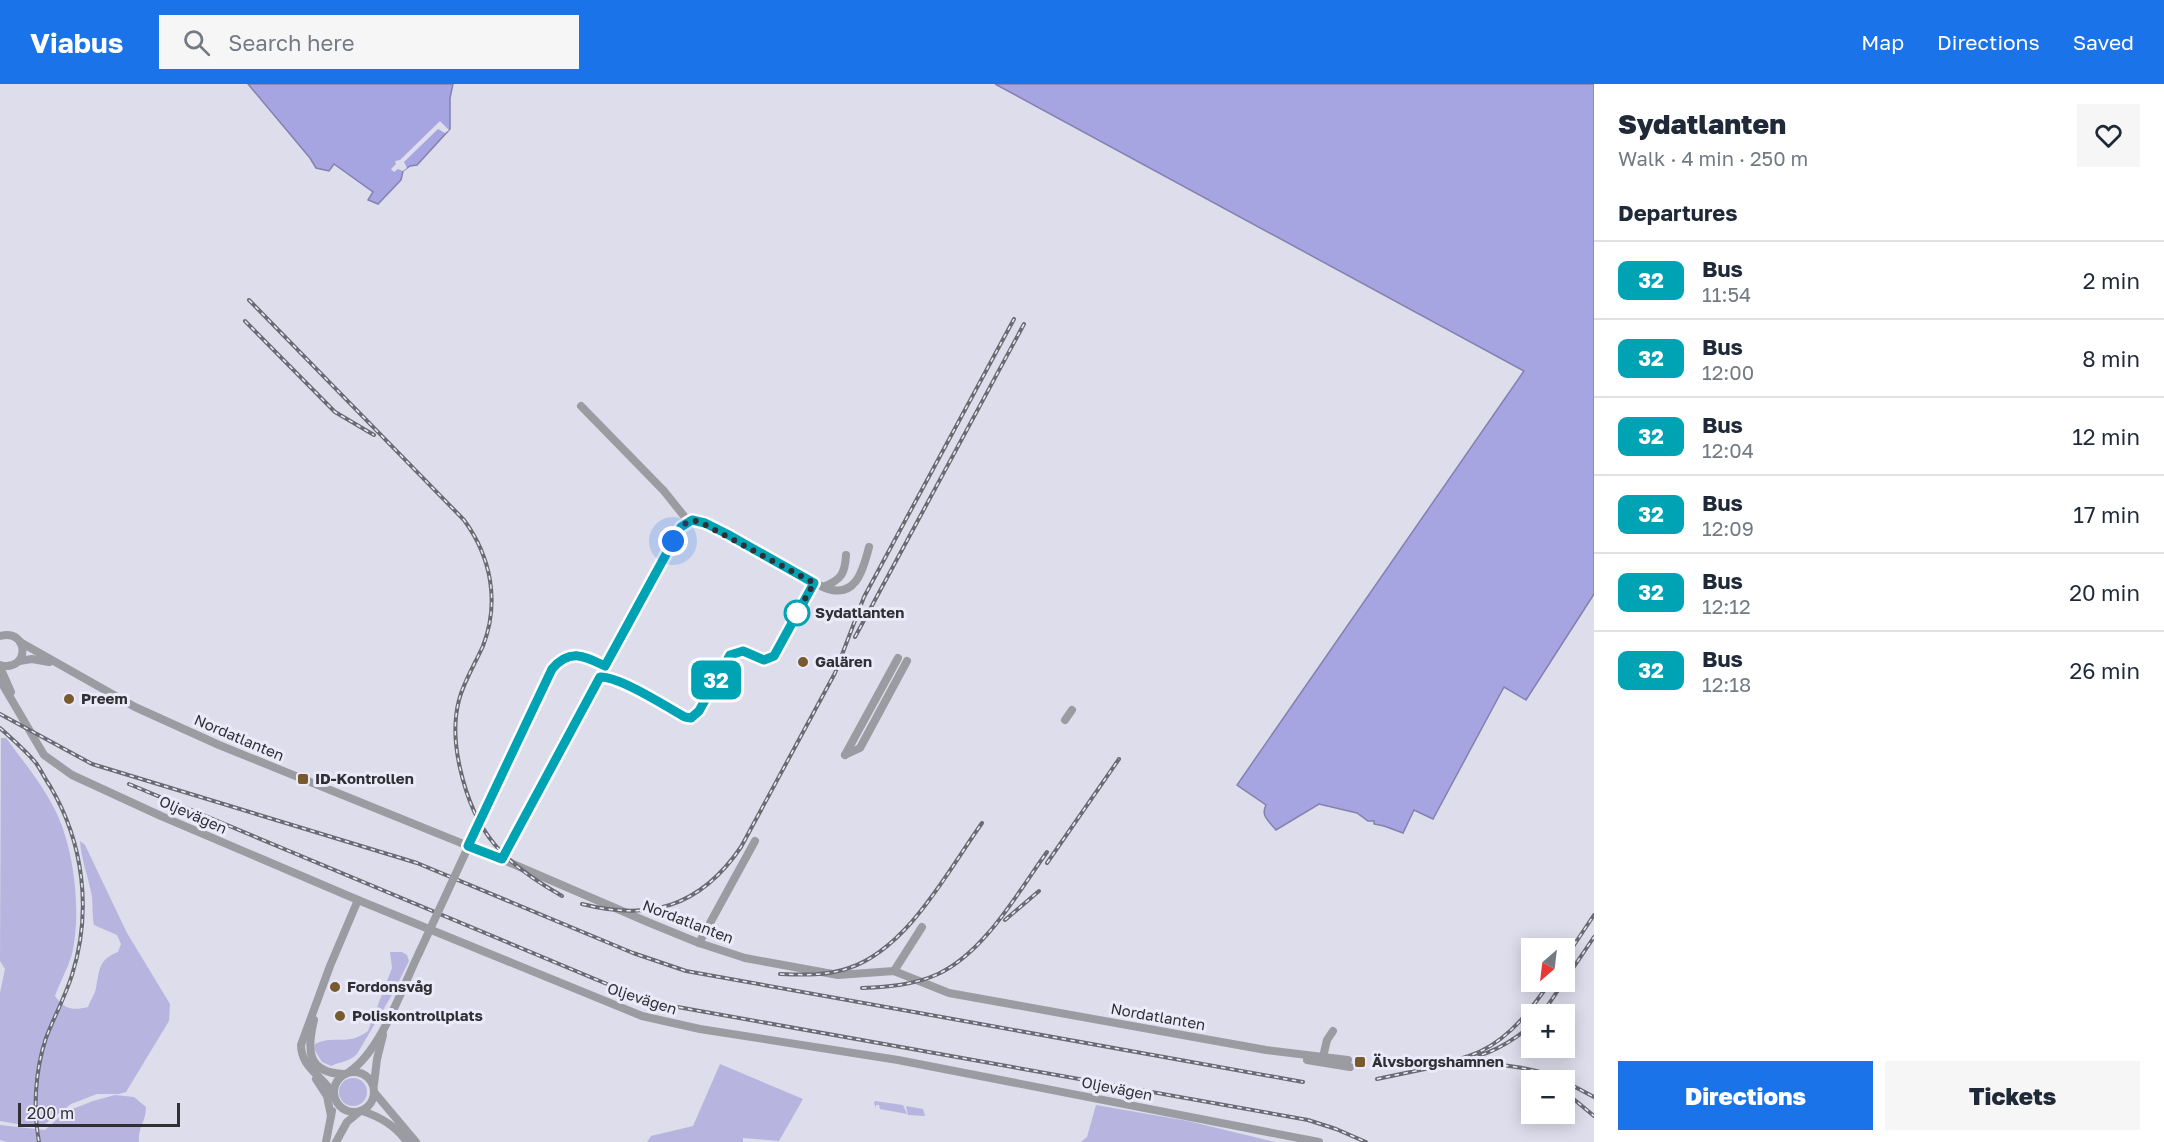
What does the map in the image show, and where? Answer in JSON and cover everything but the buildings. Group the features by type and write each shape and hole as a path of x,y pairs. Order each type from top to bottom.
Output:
{"street":[{"path":"581,406 664,491 688,521"},
{"path":"502,859 681,527 688,521 705,523 823,587 838,591 850,586 862,573 869,547"},
{"path":"823,587 836,582 839,578 844,569 846,555"},
{"path":"2,634 13,636 21,642"},
{"name":"Oljevägen","path":"13,697 12,684 17,663 23,651 21,642"},
{"name":"Nordatlanten","path":"21,642 156,717 362,804 502,859 699,943 745,958 844,975 894,971 949,993 1266,1050 1323,1055 1349,1063"},
{"path":"326,1142 337,1081 359,1065 389,1018 552,669 561,660 573,656 585,657 605,666"},
{"path":"853,753 902,659"},
{"name":"Nordatlanten","path":"17,663 42,660 58,664"},
{"name":"Oljevägen","path":"0,666 8,667 17,663"},
{"name":"Oljevägen","path":"0,666 21,714"},
{"name":"Oljevägen","path":"0,680 44,755 72,775 161,816 358,900 625,1010 662,1022 898,1060 1319,1142"},
{"path":"1065,720 1072,710"},
{"path":"699,943 755,842"},
{"path":"331,1116 327,1096 304,1060 301,1045 358,900"},
{"path":"894,971 922,927"},
{"path":"319,999 311,1032 310,1051 316,1064 333,1074 356,1072 366,1076 386,1108 416,1142"},
{"path":"336,1142 347,1122 372,1102 377,1059 389,1018"},
{"path":"1323,1055 1335,1032"},
{"path":"311,1071 322,1078 340,1107 346,1111 361,1111 384,1120 394,1127 407,1142"}],"shaded area":[{"path":"248,84 453,84 450,98 450,129 417,165 410,166 403,171 401,180 378,204 368,200 373,192 334,164 329,171 316,168"},
{"path":"995,84 1594,84 1594,594 1526,700 1504,687 1433,819 1414,810 1403,833 1374,824 1374,821 1368,821 1357,813 1319,804 1276,830 1265,816 1266,805 1237,785 1524,371"},
{"path":"1,738 6,738 48,797 60,822 71,858 76,899 75,937 72,954 55,996 69,1008 88,1007 103,962 118,952 121,944 117,935 94,925 92,897 80,841 85,845 127,933 170,1004 169,1021 126,1092 97,1094 71,1104 44,1125 23,1125 0,1121 0,993 5,969 0,961"},
{"path":"390,952 402,952 407,955 409,961 357,1054 331,1066 322,1062 314,1049 315,1044 329,1040 347,1040 361,1036 368,1031 392,968"},
{"path":"720,1064 803,1099 779,1141 743,1138 743,1142 647,1142 651,1136 693,1126"},
{"path":"353,1078 363,1082 367,1092 363,1102 353,1106 343,1102 339,1092 343,1082"},
{"path":"115,1095 134,1097 146,1107 139,1142 7,1142 0,1140 0,1125 45,1130 65,1112"},
{"path":"875,1101 903,1105 907,1114 880,1109 879,1105 876,1105 876,1108"},
{"path":"1096,1105 1188,1121 1275,1142 1081,1142 1087,1137"},
{"path":"906,1106 923,1109 925,1116 908,1115"}],"pier":[{"path":"440,121 449,130 445,133 438,129 404,162 407,168 394,172 391,169 396,164 395,161 400,160"}],"railway":[{"path":"249,300 464,520 481,549 490,580 491,613 483,646 464,686 457,709 455,734 460,768 474,812 495,845 524,872 562,896"},
{"path":"582,904 630,911 672,904 691,896 708,884 741,847 835,673 864,597 1014,319"},
{"path":"245,321 335,412 374,435"},
{"path":"855,637 1024,324"},
{"path":"0,714 92,764 417,863 633,953 686,971 1303,1082"},
{"path":"0,728 36,763 62,808 71,831 81,878 83,903 78,951 72,975 46,1038 39,1064 36,1103 39,1142"},
{"path":"1047,863 1119,759"},
{"path":"129,784 626,992 672,1006 1308,1120 1366,1142"},
{"path":"780,974 840,971 870,958 890,944 908,926 940,885 982,823"},
{"path":"862,988 920,981 955,964 971,951 999,920 1047,852"},
{"path":"1005,920 1039,891"},
{"path":"1575,944 1594,915"},
{"path":"1549,1004 1594,937"},
{"path":"1534,1004 1543,992"},
{"path":"1521,1019 1492,1045 1476,1053 1436,1066 1487,1053 1521,1034"},
{"path":"1468,1063 1530,1070"},
{"path":"1377,1079 1444,1065"},
{"path":"1575,1087 1594,1097"},
{"path":"1575,1100 1594,1116"}],"bus line":[{"name":"32","path":"692,520 705,523 814,583 774,656 764,660 743,651 730,655 694,717 688,718 627,686 607,677 600,677 502,859 468,846 552,669 561,660 573,656 585,657 605,666 684,524 692,520"}],"place":[{"name":"Sydatlanten","path":"797,613"},
{"name":"Galären","path":"803,662"},
{"name":"Preem","path":"69,699"},
{"name":"ID-Kontrollen","path":"303,779"},
{"name":"Fordonsvåg","path":"335,987"},
{"name":"Poliskontrollplats","path":"340,1016"},
{"name":"Älvsborgshamnen","path":"1360,1062"}],"route":[{"path":"673,541 681,527 688,521 705,523 814,583 797,613"}]}
